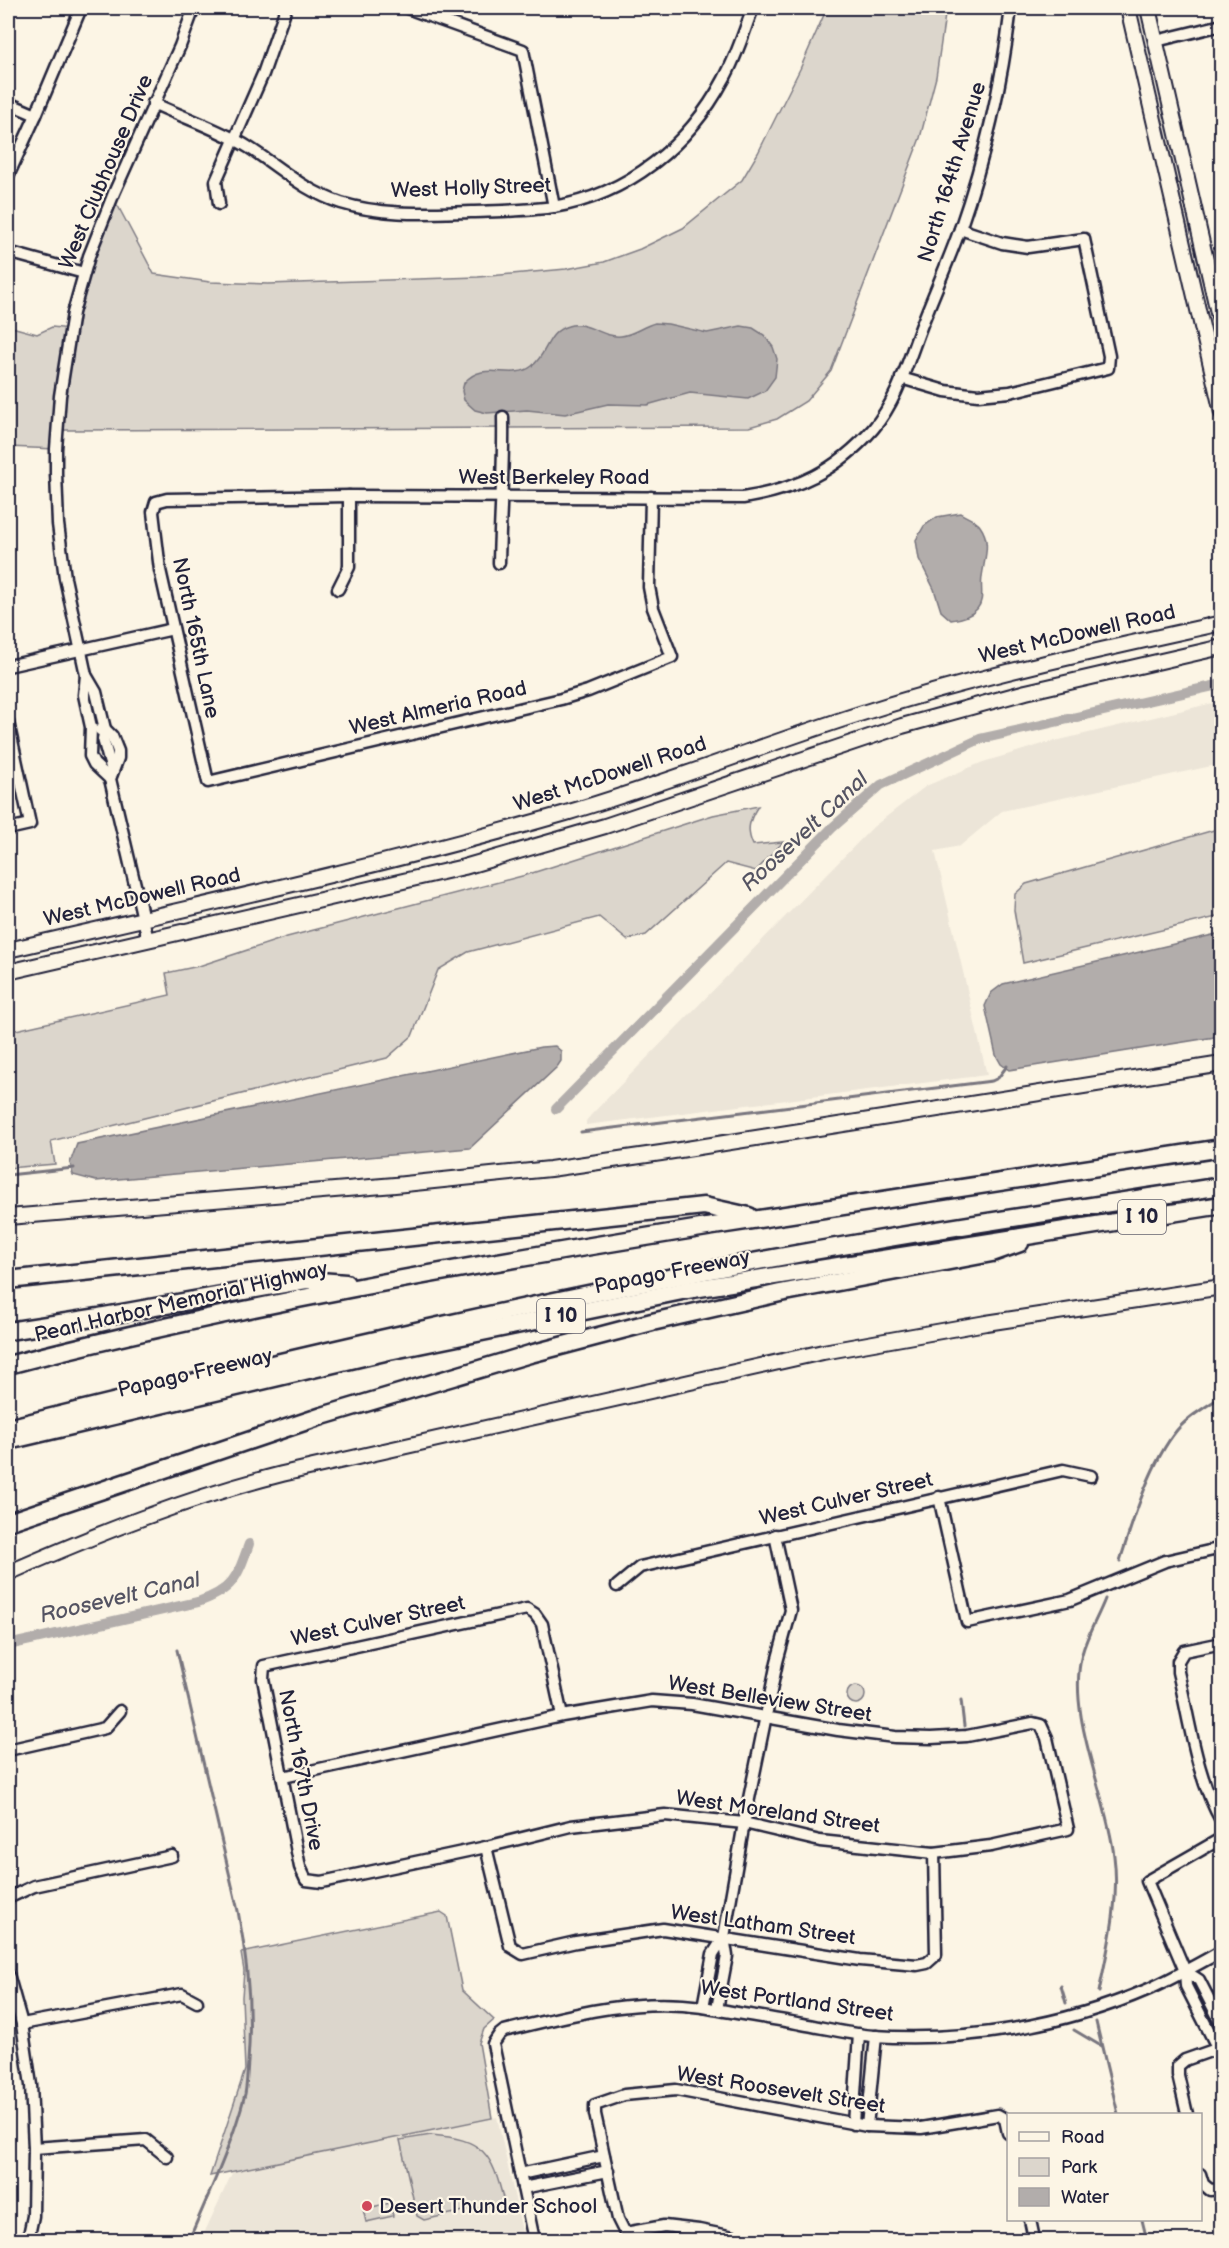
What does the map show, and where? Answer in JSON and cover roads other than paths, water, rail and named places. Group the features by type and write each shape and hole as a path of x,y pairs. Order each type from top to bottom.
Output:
{"highway":[{"name":"Papago Freeway","path":"365,1284 759,1218 1221,1148"},
{"path":"8,1428 352,1344 647,1283 870,1241 1221,1186"},
{"name":"Papago Freeway","path":"65,1426 389,1351 687,1290 1221,1205"},
{"path":"8,1280 704,1206 759,1218"},
{"path":"8,1522 322,1416 446,1377 630,1328 780,1293 992,1253 1062,1229"},
{"path":"8,1331 306,1280 365,1284"},
{"name":"Pearl Harbor Memorial Highway","path":"8,1365 365,1284"},
{"path":"8,1447 65,1426"},
{"name":"I 10","path":"8,1441 65,1426"}],"main road":[{"path":"1128,8 1221,413"},
{"path":"1148,8 1221,330"},
{"name":"West McDowell Road","path":"8,950 457,844 612,799 795,735 930,692 1026,667 1221,622"},
{"name":"West McDowell Road","path":"8,972 464,867 615,823 902,726 1026,692 1221,647"},
{"path":"8,1217 405,1184 550,1169 672,1152 1221,1064"},
{"path":"8,1573 98,1534 177,1505 254,1481 823,1352 986,1323 1221,1287"}],"street":[{"path":"8,176 81,8"},
{"name":"West Clubhouse Drive","path":"148,940 110,775 103,739 105,729 96,692 86,675 70,609 61,551 56,449 64,362 73,313 84,273 110,203 180,46 194,8"},
{"path":"219,204 216,181 263,74 286,8"},
{"path":"408,8 523,50 554,207"},
{"name":"West Holly Street","path":"153,103 234,140 301,185 356,207 409,213 530,210 554,207 623,184 653,164 676,143 709,104 726,77 753,8"},
{"name":"North 164th Avenue","path":"901,378 960,229 997,102 1011,8"},
{"path":"1156,40 1221,25"},
{"path":"8,103 36,115"},
{"path":"901,378 945,392 978,395 1010,392 1108,368 1109,356 1084,239 1028,247 1002,243 960,229"},
{"path":"8,252 84,273"},
{"name":"West Berkeley Road","path":"156,502 167,498 349,496 743,498 776,492 806,481 840,460 874,428 901,378"},
{"path":"499,563 501,497 504,480 503,417"},
{"path":"338,589 349,567 349,496"},
{"name":"West Almeria Road","path":"208,782 561,699 612,682 672,657 653,608 649,587 651,497"},
{"name":"North 165th Lane","path":"156,502 153,512 158,554 208,782"},
{"path":"8,666 173,630"},
{"name":"West Clubhouse Drive","path":"86,675 84,695 92,732 89,744 90,756 94,764 110,775"},
{"path":"8,722 30,824 8,829"},
{"path":"92,732 105,729"},
{"name":"West Culver Street","path":"617,1586 640,1567 775,1535 1064,1470 1091,1476"},
{"path":"939,1497 967,1622 1070,1600 1166,1561 1221,1548"},
{"path":"717,2009 727,1956 724,1937 744,1823 791,1610 775,1535"},
{"name":"West Culver Street","path":"264,1666 527,1609 535,1614 542,1624 562,1716"},
{"path":"1221,1643 1184,1651 1178,1661 1178,1672 1202,1772 1212,1804 1221,1822"},
{"name":"North 167th Drive","path":"264,1666 263,1679 300,1867 306,1880"},
{"name":"West Belleview Street","path":"283,1777 562,1716 652,1701 692,1704 849,1732 931,1738 967,1736 1033,1723 1041,1725 1047,1738 1068,1828"},
{"path":"8,1750 105,1728 120,1711"},
{"name":"West Moreland Street","path":"306,1880 322,1882 486,1847 571,1826 665,1815 744,1823 820,1841 934,1853 991,1846 1068,1828"},
{"path":"1187,2113 1178,2066 1185,2060 1220,2048 1186,1986 1185,1971 1147,1881 1221,1838"},
{"name":"West Latham Street","path":"486,1847 510,1946 523,1954 576,1942 663,1929 860,1960 917,1965 927,1963 936,1955 934,1853"},
{"path":"8,1898 34,1886 172,1856"},
{"path":"703,2007 713,1954 724,1937"},
{"name":"West Portland Street","path":"520,2174 493,2044 504,2031 624,2005 678,2003 876,2036 935,2037 1015,2029 1069,2016 1148,1989 1221,1951"},
{"path":"1185,1971 1199,1980 1221,2025"},
{"path":"8,1974 22,2024 31,2085 34,2148 33,2216 28,2241"},
{"path":"22,2024 182,1994 197,2002"},
{"path":"853,2124 860,2034"},
{"path":"867,2126 876,2036"},
{"name":"West Roosevelt Street","path":"604,2156 595,2105 624,2095 676,2090 867,2126 921,2128 998,2115 1005,2119 1007,2128"},
{"path":"34,2148 146,2140 168,2157"},
{"path":"534,2241 520,2174 604,2156 618,2219 626,2233 664,2226 699,2230 749,2241"},
{"path":"523,2188 608,2171"},
{"path":"1202,2181 1210,2190 1221,2189"},
{"path":"1028,2241 1033,2234 1030,2221"}],"water":[{"path":"655,323 707,333 741,326 753,328 764,335 773,347 777,359 775,377 765,391 748,399 690,393 647,405 608,404 565,414 527,410 487,413 475,410 464,400 462,391 464,383 472,376 489,371 516,372 532,366 555,333 568,326 582,325 614,336 621,336"},
{"path":"960,513 980,526 986,539 986,551 982,598 979,605 968,616 951,620 941,611 934,589 919,559 916,540 924,526 937,517"},
{"path":"1221,933 1221,1036 1009,1070 1001,1064 996,1055 985,1006 991,993 1003,984"},
{"path":"555,1046 561,1051 561,1061 557,1067 470,1148 96,1181 73,1175 70,1163 77,1144 541,1047"}],"waterway":[{"name":"Roosevelt Canal","path":"556,1109 832,828 881,785 980,739 1222,684"},
{"path":"581,1132 992,1081 998,1078 1007,1066"},
{"path":"8,1175 74,1168"},
{"path":"1120,1561 1143,1492 1167,1443 1187,1420 1222,1396"},
{"name":"Roosevelt Canal","path":"8,1645 198,1602 210,1597 219,1593 232,1581 241,1566 249,1544"},
{"path":"1099,1992 1114,1907 1114,1856 1104,1807 1083,1728 1078,1678 1084,1647 1105,1599"},
{"path":"177,1650 238,1911 247,1968 249,2005 245,2094 227,2150 189,2240"},
{"path":"961,1700 964,1726"},
{"path":"1061,1986 1066,2003"},
{"path":"1096,2022 1118,2113"},
{"path":"1074,2030 1101,2046"},
{"path":"1142,2221 1147,2240"}],"place":[{"name":"Desert Thunder School","path":"367,2206"}]}
